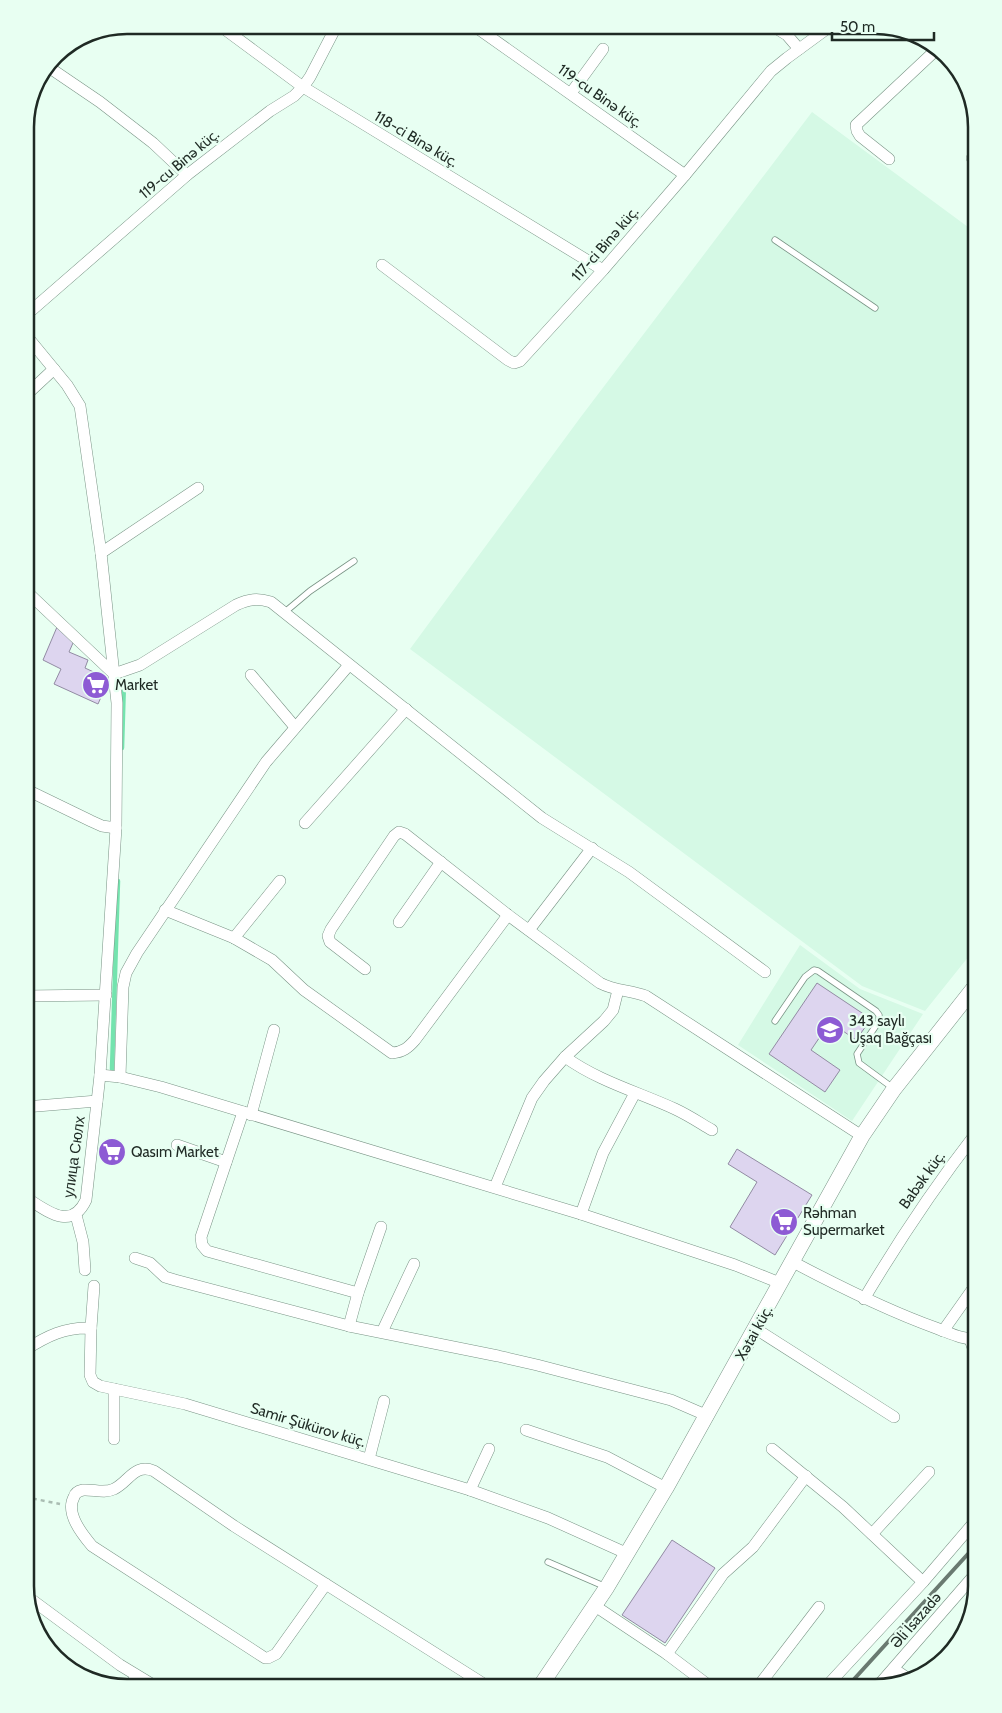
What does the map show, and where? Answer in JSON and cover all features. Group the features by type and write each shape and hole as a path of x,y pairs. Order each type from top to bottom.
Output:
{"street":[{"name":"118-ci Binə küç.","path":"231,34 303,87 604,270"},
{"name":"119-cu Binə küç.","path":"34,308 187,175 270,111 294,96 303,87 332,34"},
{"name":"119-cu Binə küç.","path":"486,34 685,175"},
{"path":"785,34 799,49"},
{"name":"117-ci Binə küç.","path":"382,264 508,360 514,363 520,361 527,356 604,270 771,71 820,34"},
{"path":"571,93 603,48"},
{"path":"889,159 860,136 856,125 932,54"},
{"path":"53,70 131,125 187,175"},
{"name":"улица Сюлх","path":"34,347 72,391 80,406 101,553 117,703 116,828 106,995 100,1075 86,1200 76,1215 66,1217 57,1216 34,1202"},
{"path":"34,388 54,369"},
{"path":"101,553 198,488"},
{"path":"34,598 114,674 140,665 236,605 250,599 271,602 542,818 629,872 765,972"},
{"path":"120,1077 123,987 126,973 137,953 246,789 266,762 349,665"},
{"path":"251,675 295,728"},
{"path":"305,823 406,709"},
{"path":"34,793 102,826 116,828"},
{"path":"365,969 330,942 328,936 330,929 394,836 399,832 405,834 508,915 600,983 618,990 633,991 646,996 862,1136"},
{"path":"528,930 592,848"},
{"path":"399,922 441,862"},
{"path":"234,938 280,881"},
{"path":"165,910 234,938 280,966 304,990 392,1053 407,1049 415,1040 508,915"},
{"path":"495,1188 532,1098 565,1057 604,1021 612,1010 618,990"},
{"path":"34,996 106,995"},
{"name":"Xətai küç.","path":"545,1679 628,1554 708,1416 862,1136 894,1089 968,995"},
{"path":"274,1030 247,1114 226,1162 201,1237 202,1245 207,1251 358,1293"},
{"path":"565,1057 582,1068 675,1109 712,1130"},
{"path":"100,1075 120,1077 161,1087 581,1214 736,1265 780,1283"},
{"path":"581,1214 603,1152 635,1093"},
{"path":"34,1106 97,1101"},
{"name":"Babək küç.","path":"864,1299 910,1222 968,1144"},
{"path":"177,1145 226,1162"},
{"path":"76,1215 83,1242 85,1270"},
{"path":"349,1326 358,1293 381,1227"},
{"path":"135,1258 150,1263 165,1277 349,1326 537,1365 671,1400 708,1416"},
{"path":"793,1262 864,1299 903,1316 968,1339"},
{"path":"382,1332 414,1264"},
{"path":"34,1345 63,1330 91,1328 94,1286"},
{"path":"943,1331 968,1296"},
{"name":"Samir Şükürov küç.","path":"91,1328 90,1375 93,1382 185,1404 470,1490 548,1518 628,1554"},
{"path":"756,1329 894,1417"},
{"path":"114,1388 114,1439"},
{"path":"369,1459 384,1401"},
{"path":"526,1430 606,1457 666,1488"},
{"path":"470,1490 489,1449"},
{"path":"772,1449 843,1507 922,1582"},
{"path":"326,1584 276,1654 265,1658 92,1546 80,1531 71,1506 73,1498 77,1492 82,1490 104,1492 112,1490 139,1470 146,1468 154,1471 234,1526 326,1584 476,1679"},
{"path":"872,1534 929,1472"},
{"path":"667,1654 723,1574 753,1547 806,1476"},
{"path":"833,1679 968,1529"},
{"name":"Əli İsazadə","path":"885,1678 968,1583"},
{"path":"36,1603 142,1679"},
{"path":"595,1606 667,1654 700,1679"},
{"path":"764,1679 819,1606"},
{"path":"894,1669 902,1675"},
{"path":"135,1675 135,1679"}],"lane":[{"path":"775,240 875,308"},
{"path":"285,612 354,561"},
{"path":"775,1020 805,977 814,970 818,971 879,1015 880,1022 857,1054 857,1058 859,1063 894,1089"},
{"path":"548,1562 607,1587"}],"path":[{"path":"34,1499 71,1506"}],"shaded area":[{"path":"812,112 968,227 968,957 925,1011 862,986 410,649 580,418"},
{"name":"343 saylı Uşaq Bağçası","path":"800,945 860,989 923,1014 852,1121 738,1045"}],"building":[{"path":"57,627 73,643 69,652 88,660 85,668 109,679 98,704 54,684 61,669 43,660"},
{"path":"817,983 871,1019 856,1040 830,1022 811,1050 840,1070 825,1092 769,1054"},
{"path":"737,1149 812,1195 775,1255 730,1227 757,1182 728,1164"},
{"path":"672,1540 715,1568 665,1643 622,1615"}],"waterway":[{"path":"122,748 124,682"},
{"path":"112,1069 118,881"}],"railway":[{"path":"854,1679 968,1554"}],"place":[{"name":"Market","path":"96,685"},
{"name":"343 saylı Uşaq Bağçası","path":"830,1030"},
{"name":"Qasım Market","path":"112,1152"},
{"name":"Rəhman Supermarket","path":"784,1222"}]}
